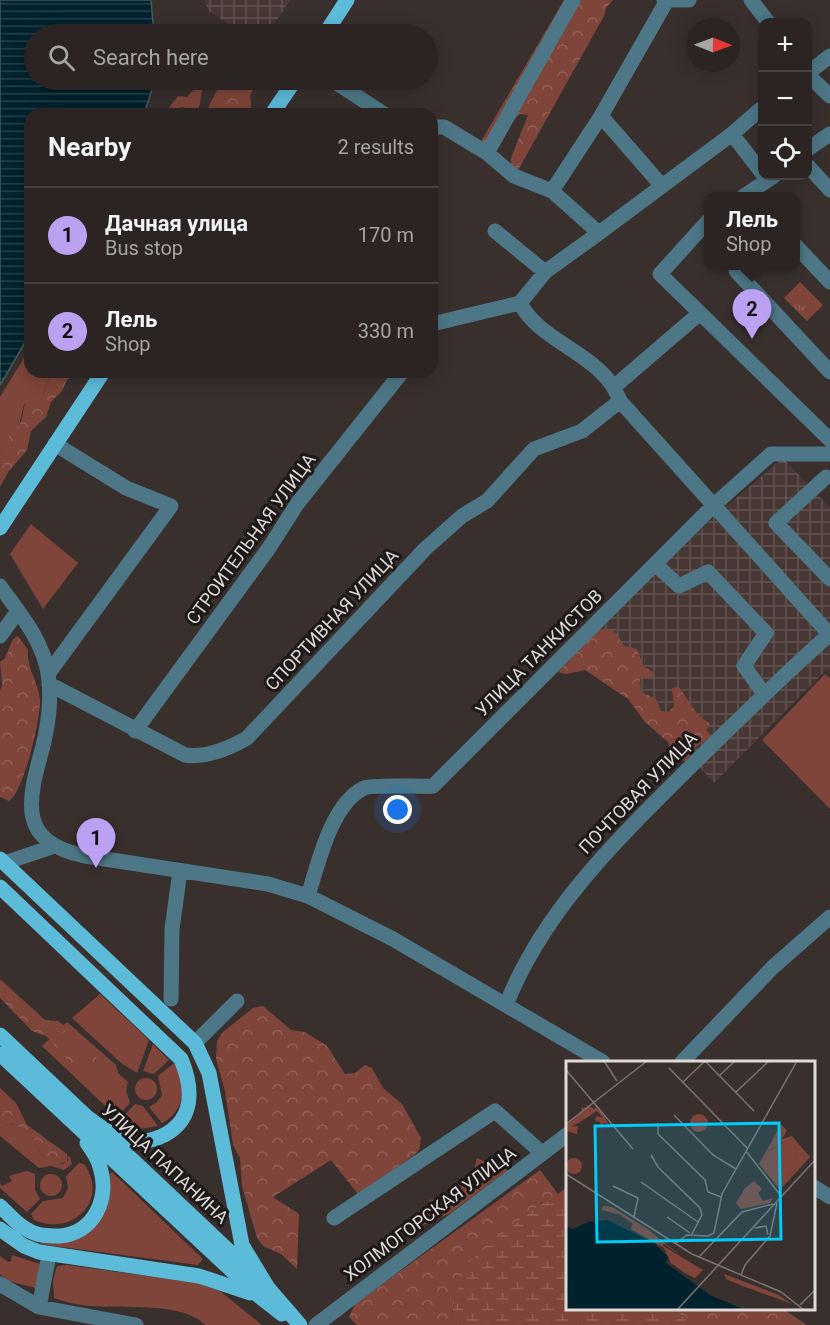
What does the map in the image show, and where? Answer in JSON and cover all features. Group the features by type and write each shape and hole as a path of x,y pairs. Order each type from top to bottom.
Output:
{"main road":[{"path":"331,24 347,0"},
{"path":"276,108 288,90"},
{"path":"0,528 99,378"},
{"path":"2,861 195,1043 209,1073 242,1245 264,1292"},
{"path":"0,887 181,1059 186,1072 190,1084 188,1109 172,1132 152,1140 135,1142 84,1124"},
{"name":"УЛИЦА ПАПАНИНА","path":"0,1035 34,1076 299,1325"},
{"name":"УЛИЦА ПАПАНИНА","path":"0,1054 34,1076"},
{"path":"22,1236 67,1235 84,1228 96,1213 100,1204 103,1180 84,1124"},
{"path":"0,1206 22,1236"},
{"path":"0,1229 22,1236 49,1255 199,1276 264,1292"}],"street":[{"path":"487,153 573,0"},
{"path":"552,191 602,116 665,1 689,0"},
{"path":"751,0 765,18"},
{"path":"810,72 830,56"},
{"path":"812,79 830,96"},
{"path":"347,90 375,108"},
{"path":"438,323 520,303 545,272 732,134 758,111"},
{"path":"602,116 662,186"},
{"path":"438,127 444,127 487,153 514,176 552,191 599,233"},
{"path":"732,134 758,165"},
{"path":"812,146 830,134"},
{"path":"812,171 830,190"},
{"path":"749,192 762,180"},
{"path":"704,225 660,274 830,440"},
{"path":"495,231 545,272"},
{"path":"800,250 830,282"},
{"path":"737,270 830,372"},
{"path":"520,303 528,319 573,348 615,386 620,401 830,634"},
{"path":"615,386 699,313"},
{"name":"СТРОИТЕЛЬНАЯ УЛИЦА","path":"135,731 269,548 297,504 397,378"},
{"name":"СПОРТИВНАЯ УЛИЦА","path":"49,679 135,731 175,752 195,757 215,752 247,738 425,549 462,516 487,501 534,449 582,431 620,401"},
{"path":"49,679 171,506 126,488 55,444"},
{"name":"УЛИЦА ТАНКИСТОВ","path":"308,896 327,837 345,803 365,787 433,786 714,505 771,454 830,454"},
{"path":"828,474 830,493"},
{"path":"828,474 776,523 830,579"},
{"path":"655,564 679,586 708,572 766,633 744,666 764,694"},
{"path":"0,586 36,636 49,679 47,723 30,795 32,814 37,829 55,846 66,852 268,884 308,896 393,939 601,1061"},
{"path":"0,636 18,611"},
{"name":"ПОЧТОВАЯ УЛИЦА","path":"506,1005 538,941 570,895 611,845 764,694 830,634"},
{"path":"2,861 55,846"},
{"path":"171,999 172,929 180,871"},
{"path":"683,1061 773,967 830,917"},
{"path":"195,1043 237,1001"},
{"path":"334,1218 495,1111 542,1153"},
{"name":"ХОЛМОГОРСКАЯ УЛИЦА","path":"316,1325 566,1135"},
{"path":"815,1188 830,1197"},
{"path":"39,1307 49,1255"},
{"path":"0,1284 39,1307 136,1325"}],"shaded area":[{"path":"204,0 290,0 274,24 229,24 209,11"},
{"path":"783,458 830,508 830,674 826,670 714,783 584,643 707,523"}],"green space":[{"path":"564,0 613,0 606,8 604,16 517,172 511,167 511,158 528,115 520,114 488,143 480,143"},
{"path":"193,90 202,90 199,108 169,108 178,96 187,97"},
{"path":"217,90 253,90 250,96 251,108 209,108"},
{"path":"800,282 823,305 807,321 784,298"},
{"path":"24,358 24,378 49,378 43,395 24,404 19,426 0,452 0,397"},
{"path":"49,378 70,378 51,402 46,417 31,431 27,450 9,471 0,487 0,452 13,430 19,426 26,401 43,395"},
{"path":"31,524 78,563 43,609 10,554"},
{"path":"611,629 624,646 637,649 644,667 653,672 654,677 640,679 641,692 656,699 661,711 669,712 674,706 672,688 679,687 697,714 710,724 706,730 713,737 696,746 686,761 673,759 668,742 645,722 628,699 585,670 566,674 558,672 599,630"},
{"path":"18,636 28,650 29,663 39,692 40,708 26,770 15,795 9,801 0,797 0,691 2,684 0,662 5,658 13,639"},
{"path":"825,674 830,678 830,809 762,740"},
{"path":"0,979 45,1020 58,1021 66,1027 66,1031 58,1037 59,1041 73,1045 83,1057 96,1057 100,1063 99,1067 70,1063 46,1036 32,1031 0,998"},
{"path":"100,994 149,1040 137,1073 121,1063 72,1018"},
{"path":"263,1006 291,1030 305,1032 327,1046 345,1074 355,1073 365,1065 372,1068 383,1088 402,1104 421,1138 419,1150 413,1156 358,1194 331,1160 273,1197 299,1214 297,1269 281,1254 263,1246 257,1238 242,1186 240,1158 233,1145 225,1091 216,1059 217,1041 223,1032 253,1008"},
{"path":"67,1022 116,1065 118,1073 128,1082 126,1090 130,1103 117,1117 42,1046"},
{"path":"153,1044 169,1060 154,1074 143,1071"},
{"path":"174,1063 181,1079 182,1096 176,1112 162,1123 149,1107 162,1095 158,1076"},
{"path":"146,1078 154,1081 157,1089 154,1097 146,1100 138,1097 135,1089 138,1081"},
{"path":"0,1088 16,1103 27,1125 67,1154 67,1162 59,1163 41,1154 29,1132 14,1124 0,1127"},
{"path":"135,1104 143,1106 158,1126 140,1129 124,1125 121,1119"},
{"path":"15,1124 29,1131 41,1154 62,1164 68,1161 67,1156 70,1157 72,1164 64,1170 51,1166 39,1168 0,1136 0,1127"},
{"path":"477,1158 490,1164 503,1159 508,1170 449,1214 421,1226 430,1200 447,1194 472,1179"},
{"path":"79,1163 84,1164 91,1177 93,1190 90,1202 83,1212 74,1219 62,1223 48,1224 34,1220 31,1214 43,1201 63,1198 68,1188 66,1176"},
{"path":"540,1170 558,1194 566,1188 566,1202 542,1202 455,1297 450,1325 357,1325 349,1317 355,1304"},
{"path":"27,1171 35,1174 35,1190 40,1199 27,1212 0,1188 0,1183 2,1186 12,1181 9,1176"},
{"path":"112,1172 203,1259 198,1265 39,1244 70,1241 89,1232 106,1206"},
{"path":"51,1174 59,1177 62,1185 59,1193 51,1196 43,1193 40,1185 43,1177"},
{"path":"543,1202 566,1202 566,1310 671,1310 686,1318 688,1325 450,1325 455,1297 466,1264"},
{"path":"12,1255 40,1264 36,1288 8,1281 0,1274 0,1256 8,1262 11,1261"},
{"path":"67,1265 198,1283 220,1291 262,1325 205,1325 181,1312 164,1309 78,1305 54,1298 53,1281 57,1266"},
{"path":"671,1310 784,1310 807,1325 688,1325 686,1318"}],"water":[{"path":"0,0 151,0 153,24 24,24 24,90 152,90 146,108 24,108 24,344 0,385"}],"place":[{"name":"Лель","path":"752,339"},
{"name":"Дачная улица","path":"96,868"}]}
